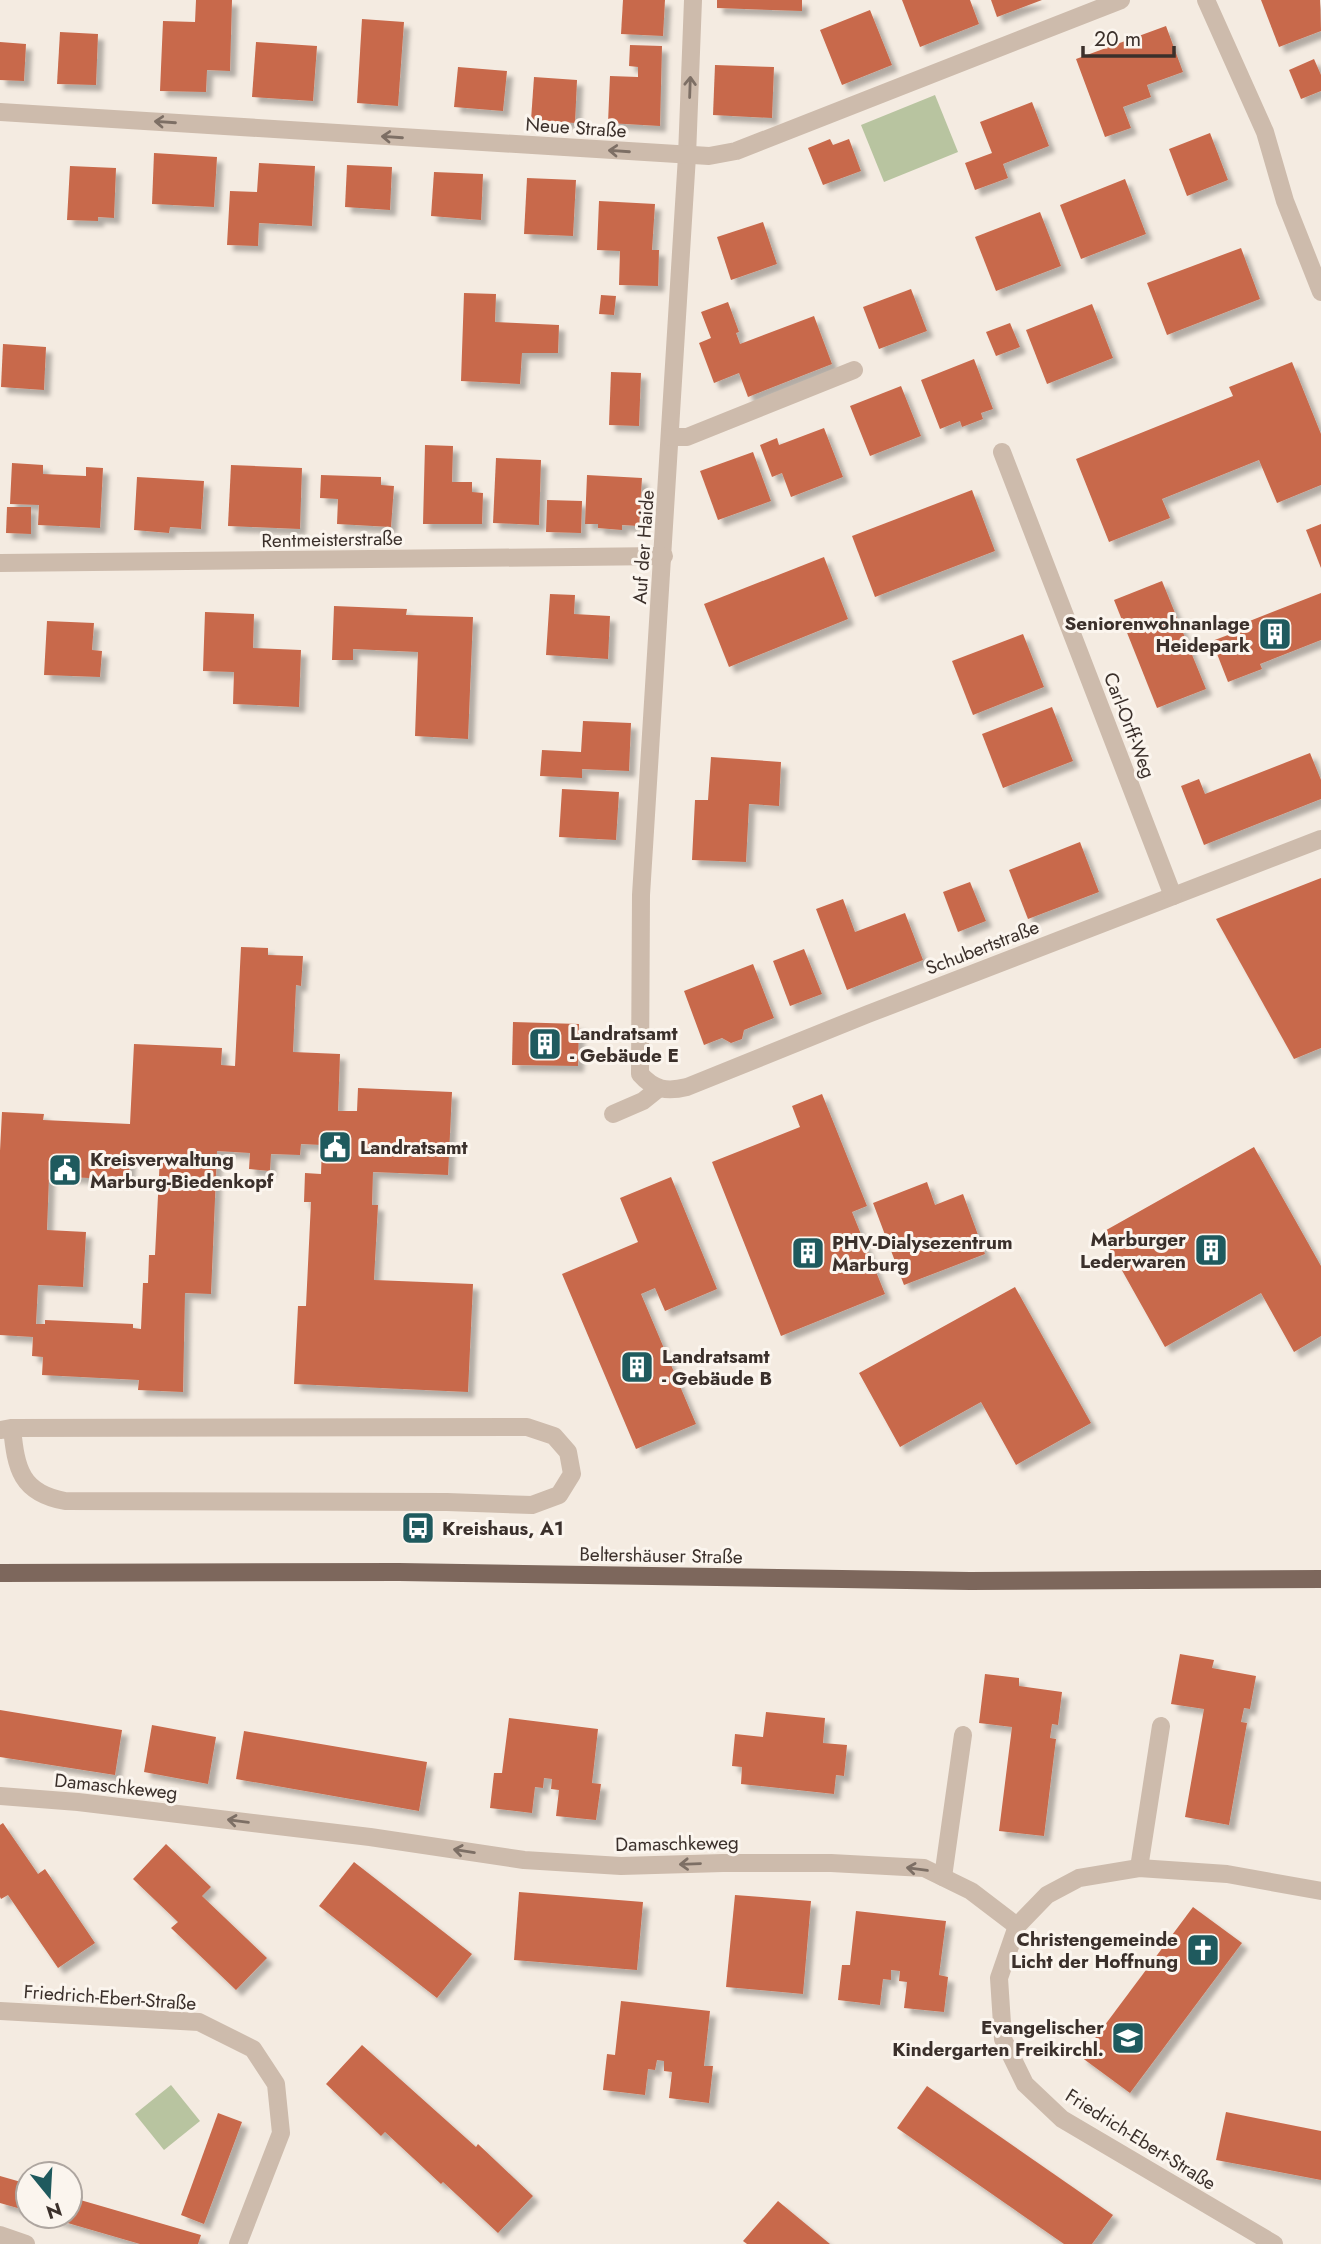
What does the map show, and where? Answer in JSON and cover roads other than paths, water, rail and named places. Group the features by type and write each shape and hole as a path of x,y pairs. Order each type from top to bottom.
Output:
{"main road":[{"name":"Beltershäuser Straße","path":"0,1573 399,1572 970,1581 1321,1579"}],"street":[{"name":"Auf der Haide","path":"658,1089 640,1074 642,895 671,437 693,0"},
{"name":"Neue Straße","path":"0,112 709,156 736,150 1121,0"},
{"path":"1206,0 1265,132 1285,201 1321,292"},
{"path":"671,437 687,437 854,370"},
{"name":"Carl-Orff-Weg","path":"1002,452 1173,896"},
{"name":"Rentmeisterstraße","path":"0,563 664,556"},
{"name":"Schubertstraße","path":"658,1089 674,1091 688,1087 868,1014 1321,839"},
{"path":"613,1114 643,1101 658,1089"},
{"path":"527,1427 554,1436 568,1452 572,1474 559,1495 532,1505 447,1502 65,1501 45,1497 29,1486 6,1429 527,1427"},
{"path":"1139,1868 1161,1726"},
{"path":"943,1877 963,1735"},
{"name":"Damaschkeweg","path":"0,1796 79,1802 356,1835 524,1860 621,1867 831,1863 924,1868 971,1891 1017,1926"},
{"path":"1017,1926 1047,1895 1079,1878 1139,1868 1227,1874 1321,1891"},
{"name":"Friedrich-Ebert-Straße","path":"1017,1926 999,1978 1003,2039 1025,2084 1062,2119 1274,2244"},
{"name":"Friedrich-Ebert-Straße","path":"0,2011 199,2022 253,2049 276,2084 281,2133 238,2244"},
{"path":"0,2235 26,2244"}],"place":[{"name":"Seniorenwohnanlage Heidepark","path":"1275,634"},
{"name":"Landratsamt - Gebäude E","path":"545,1044"},
{"name":"Landratsamt","path":"335,1147"},
{"name":"Kreisverwaltung Marburg-Biedenkopf","path":"65,1170"},
{"name":"Marburger Lederwaren","path":"1211,1250"},
{"name":"PHV-Dialysezentrum Marburg","path":"808,1253"},
{"name":"Landratsamt - Gebäude B","path":"637,1367"},
{"name":"Kreishaus, A1","path":"418,1528"},
{"name":"Christengemeinde Licht der Hoffnung","path":"1203,1950"},
{"name":"Evangelischer Kindergarten Freikirchl.","path":"1128,2038"}]}
